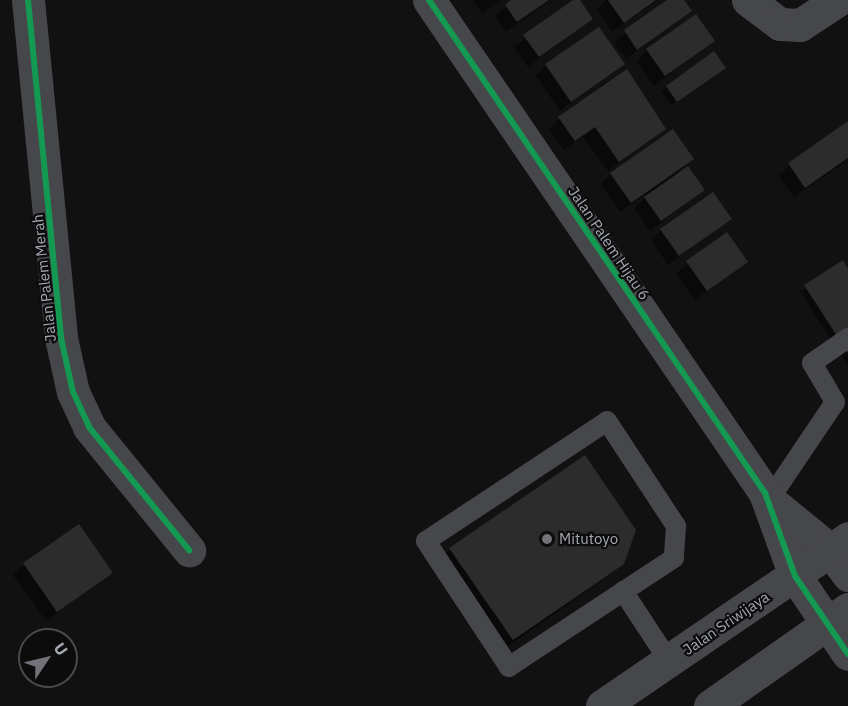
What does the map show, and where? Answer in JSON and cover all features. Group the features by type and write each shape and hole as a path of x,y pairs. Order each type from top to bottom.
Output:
{"street":[{"name":"Jalan Palem Merah","path":"28,0 61,338 73,392 89,427 189,550"},
{"name":"Jalan Palem Hijau 6","path":"429,0 769,500"},
{"path":"748,0 780,24 800,26 838,0"},
{"path":"769,500 842,554"},
{"path":"769,500 795,576 837,617 848,654"},
{"name":"Jalan Sriwijaya","path":"602,706 795,576 842,554"},
{"path":"717,704 837,617"}],"lane":[{"path":"769,500 835,402 812,363 848,338"},
{"path":"607,422 676,526 674,558 623,591 508,667 426,540 607,422"},
{"path":"623,591 669,661"}],"building":[{"path":"511,0 549,0 517,22 505,5"},
{"path":"573,0 580,0 593,19 539,57 523,35"},
{"path":"608,0 656,0 624,23"},
{"path":"667,0 684,0 692,11 637,50 624,30"},
{"path":"696,14 715,41 665,76 646,49"},
{"path":"599,27 625,64 571,102 545,64"},
{"path":"714,51 726,68 677,102 666,86"},
{"path":"627,69 666,129 619,162 595,127 575,141 558,117"},
{"path":"848,121 848,158 805,188 788,163"},
{"path":"673,129 694,159 631,203 610,173"},
{"path":"688,166 705,190 661,221 644,197"},
{"path":"713,192 732,219 679,256 660,229"},
{"path":"727,232 748,262 707,291 686,261"},
{"path":"843,260 848,269 848,353 804,285"},
{"name":"Mitutoyo","path":"585,455 636,530 624,564 513,640 449,548"},
{"path":"79,524 113,573 57,612 23,563"}],"cycle path":[{"path":"28,0 61,338 73,392 89,427 189,550"},
{"path":"429,0 765,493 795,576 848,654"}],"place":[{"name":"Mitutoyo","path":"547,539"}]}
